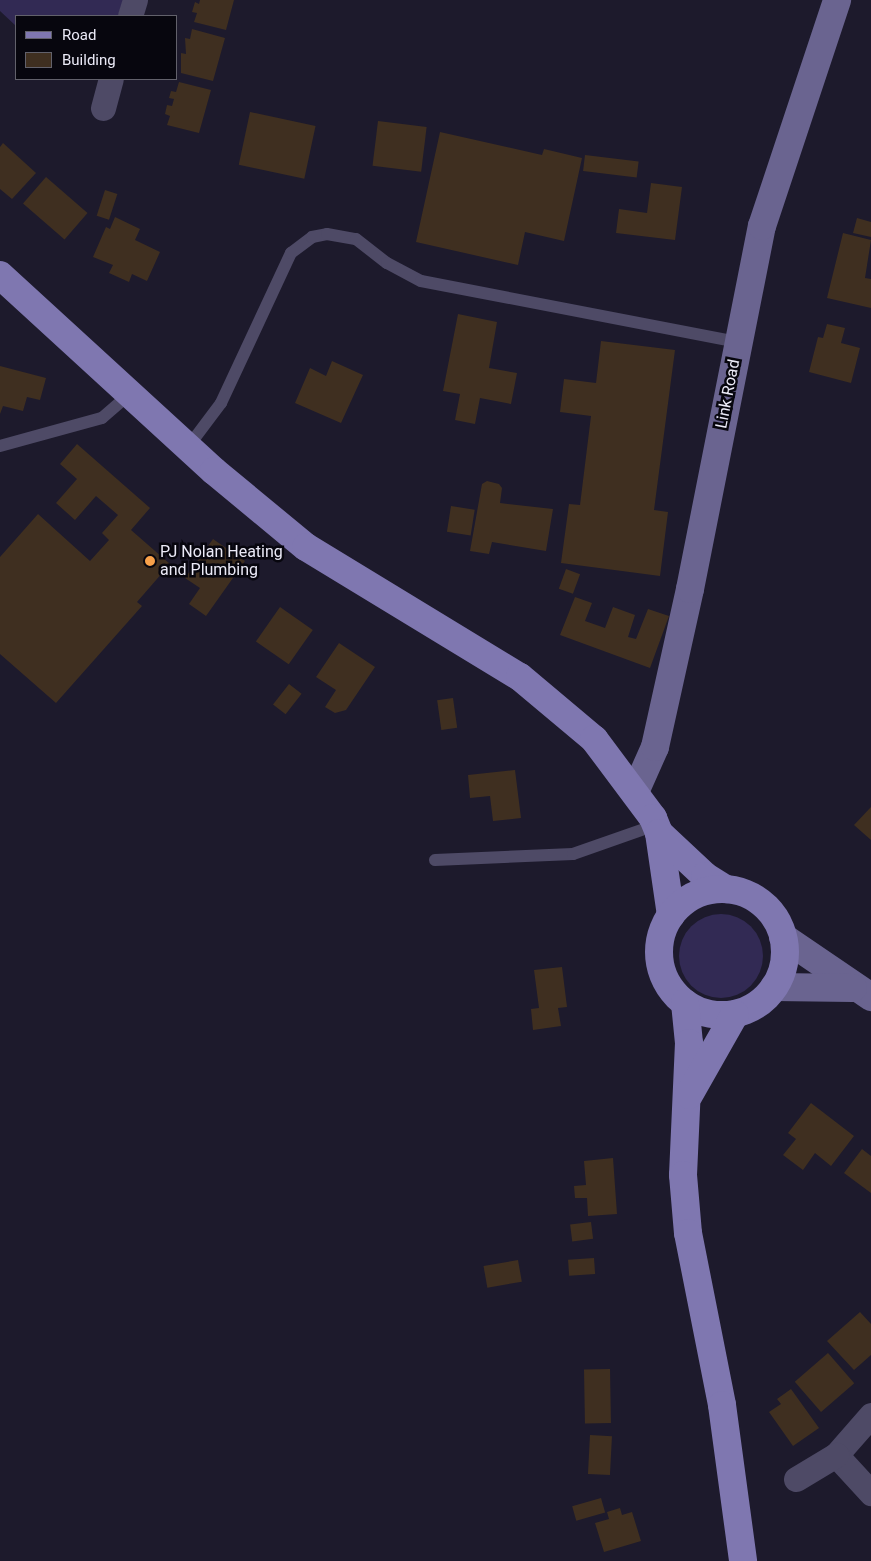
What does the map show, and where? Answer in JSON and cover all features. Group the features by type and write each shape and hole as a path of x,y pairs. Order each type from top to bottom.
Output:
{"main road":[{"path":"0,275 188,447 306,547 531,685 594,739 635,792 657,829 704,876 726,889 745,894 762,904 775,919 783,937 782,972 764,1000 735,1014 709,1013 685,1003 671,989 661,965 662,932 671,915 692,897 705,891 726,889"},
{"path":"657,829 671,915"},
{"path":"685,1003 688,1043 683,1175 688,1232 722,1405 743,1561"},
{"path":"687,1098 735,1014"}],"street":[{"path":"130,15 135,0"},
{"name":"Link Road","path":"635,792 655,747 762,226 837,0"},
{"path":"102,108 111,80"},
{"path":"783,937 862,993"},
{"path":"774,987 862,993"},
{"path":"796,1478 836,1455 871,1415"},
{"path":"836,1455 871,1494"}],"lane":[{"path":"188,447 221,403 291,253 312,238 327,234 356,239 386,263 421,280 738,342"},
{"path":"0,446 102,418 130,394"},
{"path":"434,860 573,854 657,829"}],"shaded area":[{"path":"0,0 123,0 118,15 15,15 15,25 0,11"},
{"path":"721,914 737,917 751,926 760,940 763,956 760,972 751,986 737,995 721,998 705,995 691,986 682,972 679,956 682,940 691,926 705,917"}],"building":[{"path":"200,0 234,0 226,30 194,22 197,13 192,12 195,2 199,4"},
{"path":"192,29 225,38 213,81 181,73 181,53 186,54 185,38 190,39"},
{"path":"179,82 211,90 199,133 167,125 170,116 165,114 167,105 172,106 174,99 169,98 171,91 176,92"},
{"path":"250,112 316,126 304,179 239,165"},
{"path":"378,121 427,127 421,172 373,166"},
{"path":"440,132 542,155 544,149 582,158 564,241 525,232 518,265 416,242"},
{"path":"3,143 36,173 12,199 0,189 0,147"},
{"path":"585,155 639,162 637,177 583,171"},
{"path":"46,177 88,213 65,239 23,203"},
{"path":"651,183 682,187 675,240 616,233 619,209 647,213"},
{"path":"105,190 117,194 109,220 97,216"},
{"path":"115,217 140,229 135,240 160,252 147,281 132,274 129,282 109,273 113,265 93,257 106,227 110,229"},
{"path":"857,218 871,222 871,237 853,233"},
{"path":"843,233 871,240 865,278 871,279 871,308 827,298"},
{"path":"458,314 497,322 489,368 517,373 511,404 480,398 475,424 455,420 460,394 443,391"},
{"path":"827,324 845,328 841,343 860,348 851,383 809,372 818,337 823,338"},
{"path":"601,341 675,350 654,510 668,512 660,576 561,563 569,504 580,505 591,416 560,412 564,379 596,383"},
{"path":"332,361 363,375 341,423 295,403 310,368 326,376"},
{"path":"0,366 46,378 40,400 27,397 23,411 3,406 0,414"},
{"path":"77,444 150,508 131,530 170,564 137,602 142,606 56,703 0,654 0,557 38,514 90,561 109,540 102,533 118,515 96,496 75,520 56,503 77,479 60,464"},
{"path":"487,481 499,484 502,488 500,503 553,509 546,551 492,542 489,554 470,551 482,484"},
{"path":"451,506 475,510 471,535 447,532"},
{"path":"213,539 245,561 206,616 189,604 200,588 185,578"},
{"path":"566,569 580,574 573,594 559,589"},
{"path":"575,597 592,603 585,621 605,628 613,607 635,615 628,637 636,639 648,609 669,616 650,668 560,635"},
{"path":"280,607 313,630 289,664 256,641"},
{"path":"339,643 375,667 346,710 335,713 325,707 336,690 316,677"},
{"path":"289,684 302,694 286,714 273,704"},
{"path":"453,698 457,728 441,730 437,700"},
{"path":"515,770 521,818 493,821 490,796 470,798 468,775"},
{"path":"871,807 871,840 854,825"},
{"path":"562,967 567,1007 558,1008 561,1026 533,1030 531,1009 539,1008 534,970"},
{"path":"811,1103 854,1136 831,1166 815,1153 803,1170 783,1155 796,1139 788,1133"},
{"path":"862,1149 871,1156 871,1193 844,1173"},
{"path":"613,1158 617,1214 588,1216 587,1198 575,1198 574,1186 586,1185 584,1161"},
{"path":"591,1222 593,1239 572,1241 570,1225"},
{"path":"594,1258 595,1274 569,1276 568,1260"},
{"path":"518,1260 522,1282 487,1288 484,1266"},
{"path":"860,1312 871,1324 871,1355 854,1370 827,1341"},
{"path":"828,1353 854,1383 821,1412 795,1382"},
{"path":"584,1369 610,1369 611,1423 585,1423"},
{"path":"791,1389 819,1428 793,1446 769,1412 781,1404 777,1399"},
{"path":"590,1435 612,1436 610,1475 588,1474"},
{"path":"601,1498 605,1512 576,1521 572,1506"},
{"path":"620,1508 622,1515 632,1512 641,1541 604,1552 595,1523 609,1519 607,1512"}],"place":[{"name":"PJ Nolan Heating and Plumbing","path":"150,561"}]}
